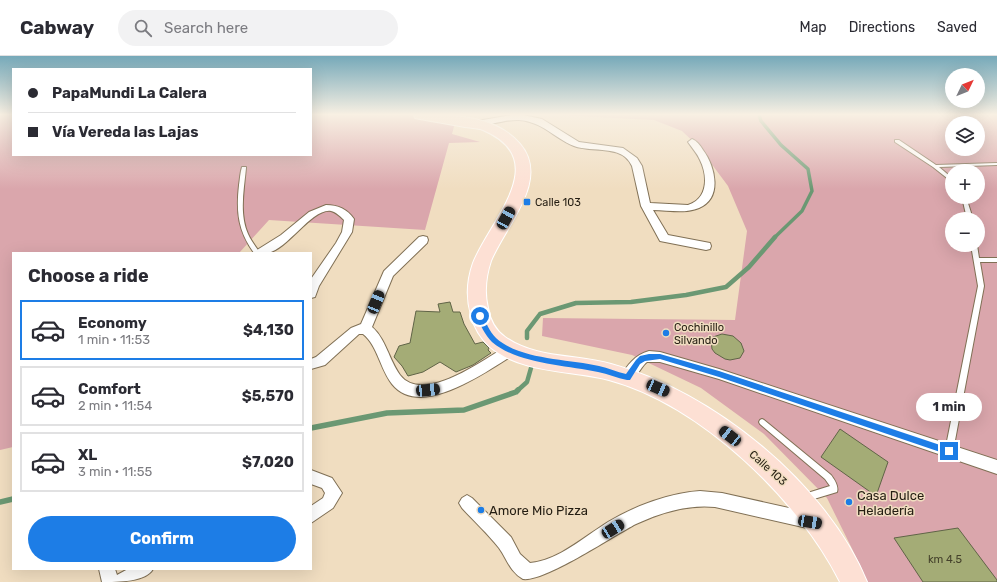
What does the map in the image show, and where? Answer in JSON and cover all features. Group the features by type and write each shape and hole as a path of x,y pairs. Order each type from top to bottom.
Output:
{"main road":[{"name":"Calle 103","path":"509,140 521,155 524,165 523,183 484,257 478,276 476,290 477,306 484,326 494,339 512,350 541,360 599,369 667,392 710,419 779,476 800,498 820,523 854,582"}],"street":[{"path":"570,140 578,144 620,150 634,160 637,166 646,206 664,238 706,246"},
{"path":"646,206 688,208 694,207 705,198 710,190 710,174 705,158 692,142"},
{"path":"263,252 281,241 306,218 319,210 333,208 343,212 349,219 347,232 313,286 312,290"},
{"path":"365,329 388,274 423,240"},
{"path":"312,364 320,362 355,331 360,328 365,329 371,333 385,361 396,378 407,388 420,391 450,385 512,350"},
{"path":"627,378 638,362 643,358 649,356 660,357 719,374 997,467"},
{"path":"312,477 327,483 334,493 328,503 312,513"},
{"path":"467,503 505,543 514,560 527,572 541,570 568,556 624,522 663,507 693,499 718,499 799,520 820,523"},
{"path":"107,570 110,582"},
{"path":"121,582 143,570"}],"lane":[{"path":"897,141 935,166 945,175"},
{"path":"935,166 997,164"},
{"path":"244,168 240,201 240,217 244,234 250,246 256,252"},
{"path":"949,451 981,286 975,252"},
{"path":"977,260 997,260"},
{"path":"762,422 828,478 833,485 834,489 800,498"}],"shaded area":[{"path":"0,140 12,140 12,156 312,156 312,140 471,140 480,142 449,143 425,230 269,220 240,252 12,252 12,447 0,450"},
{"path":"691,140 945,140 945,156 985,156 985,140 997,140 997,582 866,582 863,571 827,498 764,434 701,388 632,355 542,336 543,318 735,320 747,231 728,186 699,147"}],"building":[{"path":"450,302 453,312 460,312 464,324 475,344 483,342 489,348 488,350 491,353 473,365 456,372 440,362 423,372 408,376 394,357 399,346 410,343 416,311 440,312 438,304"},
{"path":"722,334 733,336 741,343 744,351 740,358 730,360 725,359 715,353 712,349 711,340 713,337"},
{"path":"840,429 888,462 876,496 821,457"},
{"path":"958,528 997,582 923,582 894,538"}],"waterway":[{"path":"775,237 802,211 812,191 808,169 776,140"},
{"path":"527,338 527,331 540,314 576,303 631,302 686,295 726,287 749,267 775,237"},
{"path":"517,391 527,382 531,368"},
{"path":"312,428 387,413 464,410 517,391"},
{"path":"0,502 12,499"}],"place":[{"name":"Calle 103","path":"527,202"},
{"name":"Cochinillo Silvando","path":"666,333"},
{"name":"Casa Dulce Heladería","path":"849,502"},
{"name":"Amore Mio Pizza","path":"481,510"}],"route":[{"path":"480,316 488,333 499,344 522,355 541,360 599,369 627,378 638,362 643,358 649,356 660,357 719,374 949,451"}]}
